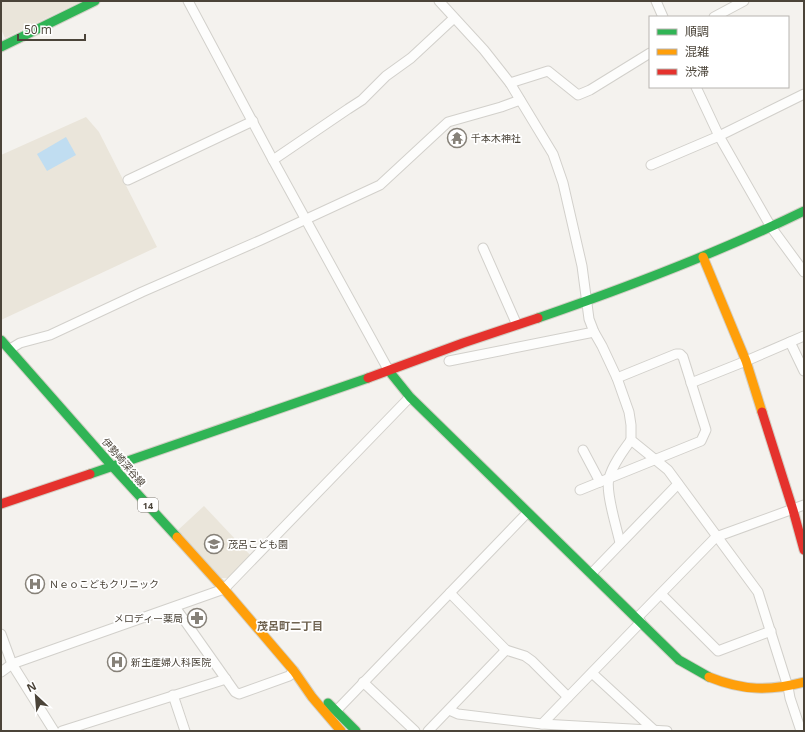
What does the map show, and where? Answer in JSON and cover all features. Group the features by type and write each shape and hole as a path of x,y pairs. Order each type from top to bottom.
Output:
{"street":[{"path":"1,47 95,1"},
{"path":"188,1 273,160 389,371 410,397 679,660 712,678 744,688 768,690 788,687 804,682"},
{"path":"439,1 484,50 510,83 553,154 563,183 582,266 589,319 617,378 629,412 631,440 622,452 609,478 610,498 620,543"},
{"path":"656,1 663,16"},
{"path":"716,16 744,1"},
{"path":"273,160 362,100 386,76 411,58 454,18"},
{"path":"510,83 548,71 578,95 590,90 649,54"},
{"path":"696,88 719,136 771,227 804,272"},
{"path":"651,165 719,136 804,94"},
{"path":"10,349 20,343 50,335 380,185 448,122 494,110 520,100"},
{"path":"128,180 253,121"},
{"path":"1,504 389,371 463,343 587,301 703,257 804,211"},
{"path":"483,248 517,325"},
{"path":"703,257 746,361 793,510 804,550"},
{"path":"449,361 594,332"},
{"path":"691,383 804,336"},
{"name":"伊勢崎深谷線","path":"1,340 112,466 224,589 294,671 312,697 341,731"},
{"path":"790,342 804,371"},
{"path":"580,490 701,440 706,430 683,357 680,354 676,354 617,378"},
{"path":"1,672 12,664 224,589 410,397"},
{"path":"631,440 668,470 716,538 758,592 801,731"},
{"path":"583,450 600,482"},
{"path":"591,574 678,484"},
{"path":"542,724 592,672 661,594 716,538 804,506"},
{"path":"336,711 527,513"},
{"path":"450,593 506,650 525,656 532,661 568,697"},
{"path":"661,594 718,651 771,631"},
{"path":"175,607 235,692 239,694 290,676 294,671"},
{"path":"1,634 12,664 54,731"},
{"path":"428,731 506,650"},
{"name":"伊勢崎深谷線","path":"294,671 356,731"},
{"path":"592,672 654,730"},
{"path":"62,731 226,679"},
{"path":"363,682 415,731"},
{"path":"173,695 185,731"},
{"path":"449,710 458,714 542,724 667,731"}],"shaded area":[{"path":"1,1 82,1 5,38 1,29"},
{"path":"86,117 99,132 157,247 1,320 1,155"},
{"name":"茂呂こども園","path":"204,506 252,557 231,578 220,578 176,532"}],"water":[{"path":"66,137 76,155 47,171 37,154"}],"traffic: fast":[{"path":"1,47 95,1"},
{"path":"538,318 672,269 739,241 804,211"},
{"path":"1,340 177,537"},
{"path":"389,371 410,397 679,660 709,677"},
{"path":"90,474 368,378"},
{"path":"328,703 356,731"}],"traffic: slow":[{"path":"703,257 746,361 762,412"},
{"path":"177,537 224,589 294,671 312,697 341,731"},
{"path":"709,677 734,685 756,688 779,687 804,682"}],"traffic: jam":[{"path":"368,378 463,343 538,318"},
{"path":"762,412 804,550"},
{"path":"1,504 90,474"}],"place":[{"name":"千本木神社","path":"457,138"},
{"name":"茂呂こども園","path":"214,544"},
{"name":"Ｎｅｏこどもクリニック","path":"35,584"},
{"name":"メロディー薬局","path":"197,618"},
{"name":"新生産婦人科医院","path":"117,662"}],"district":[{"name":"茂呂町二丁目","path":"290,625"}]}
